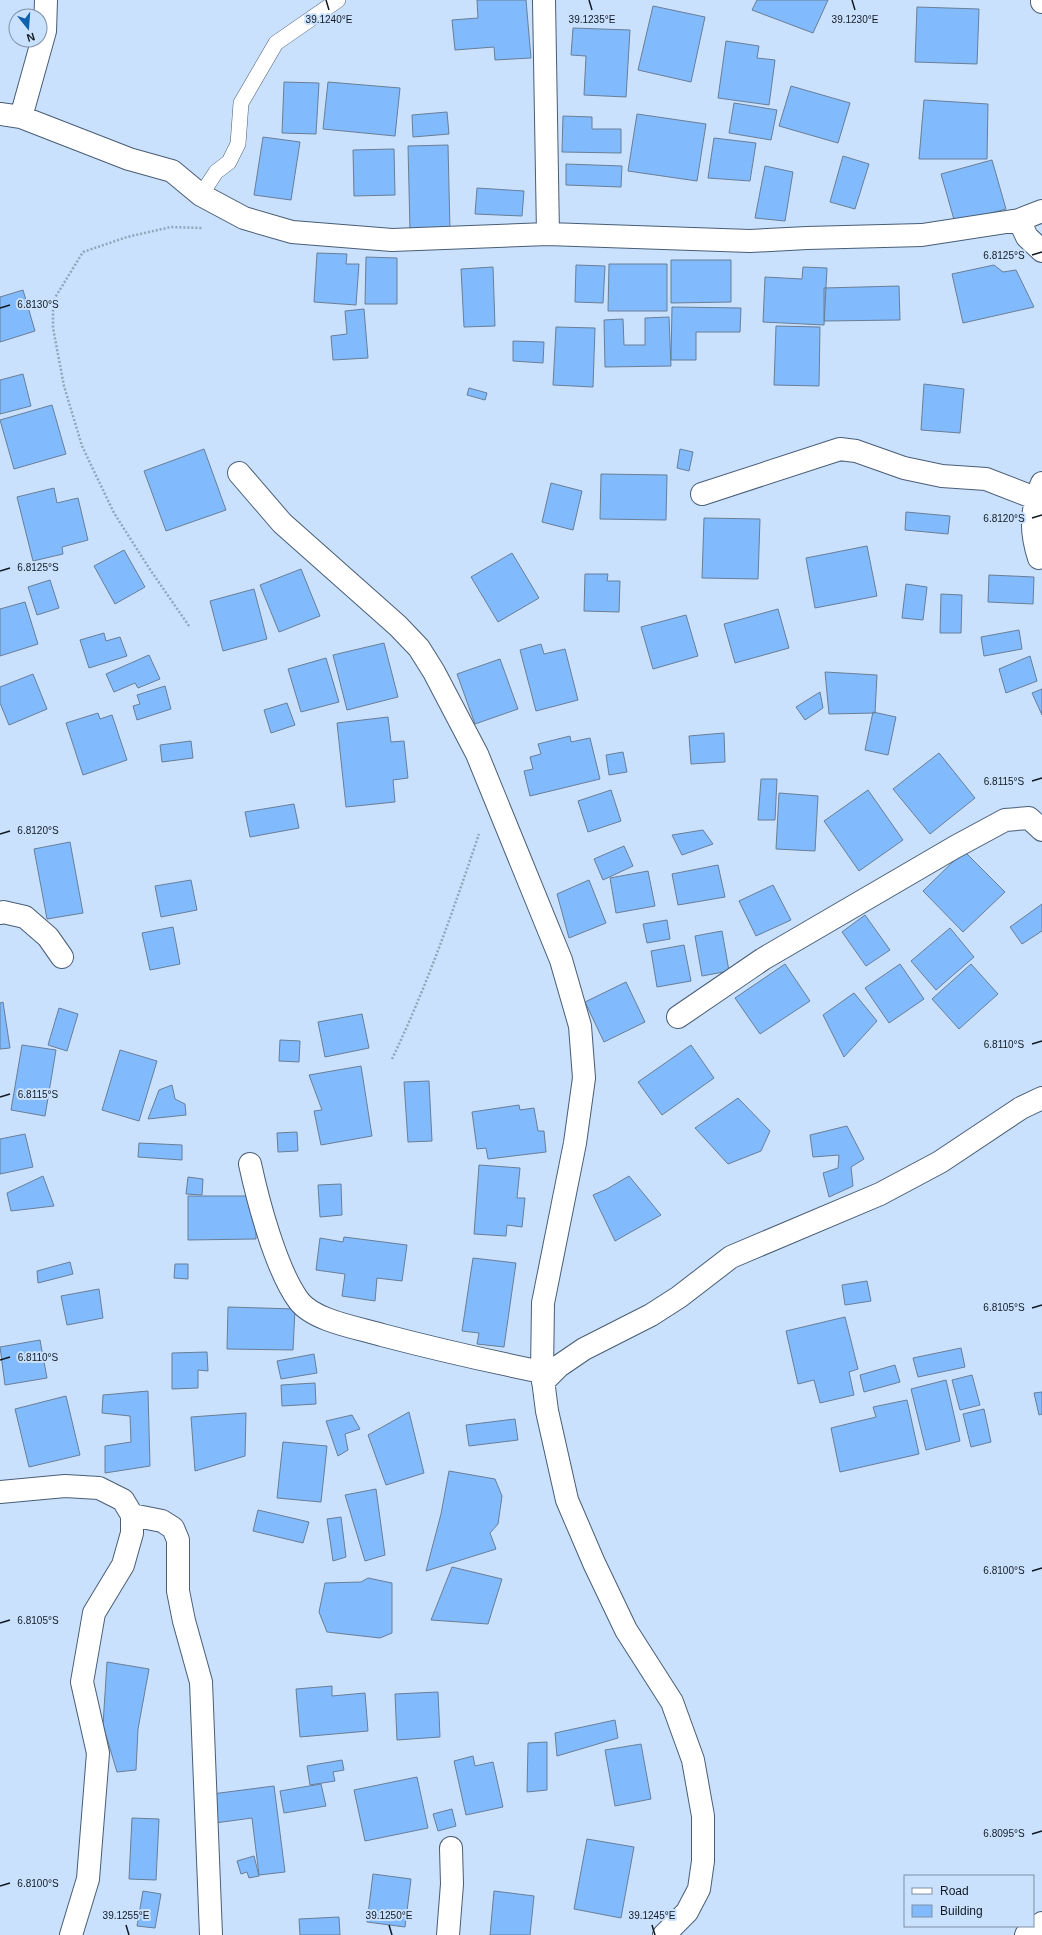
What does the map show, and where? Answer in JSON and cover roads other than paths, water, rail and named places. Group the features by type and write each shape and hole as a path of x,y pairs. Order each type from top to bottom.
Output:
{"street":[{"path":"46,0 44,31 10,116 129,159 172,171 201,195 244,218 292,232 392,240 548,234 750,241 922,235 1019,220 1042,211"},
{"path":"544,0 548,234"},
{"path":"1019,220 1027,237 1042,251"},
{"path":"702,494 840,449 856,451 904,468 942,476 986,479 1039,490 1038,520 1033,538 1039,558"},
{"path":"239,473 282,523 398,626 419,648 434,672 477,754 561,960 580,1026 584,1078 575,1143 543,1303 542,1377 547,1411 567,1500 594,1563 626,1630 672,1702 693,1760 703,1816 703,1861 699,1889 687,1912 664,1935"},
{"path":"678,1017 763,959 879,890 1005,820 1029,818 1042,830"},
{"path":"0,913 4,912 26,917 48,937 62,957"},
{"path":"250,1164 256,1194 278,1258 299,1302 312,1312 335,1322 542,1377 584,1349 651,1315 679,1297 731,1257 880,1194 940,1162 1021,1108 1042,1098"},
{"path":"0,1492 65,1486 99,1488 123,1500 132,1515 132,1533 123,1564 94,1613 82,1682 98,1753 88,1879 71,1935"},
{"path":"132,1515 162,1521 173,1528 178,1540 178,1591 184,1621 202,1682 211,1935"},
{"path":"448,1935 452,1884 451,1848"},
{"path":"1026,1935 1042,1923"}],"lane":[{"path":"201,195 216,172 230,162 238,144 240,103 276,43 338,0"}]}
